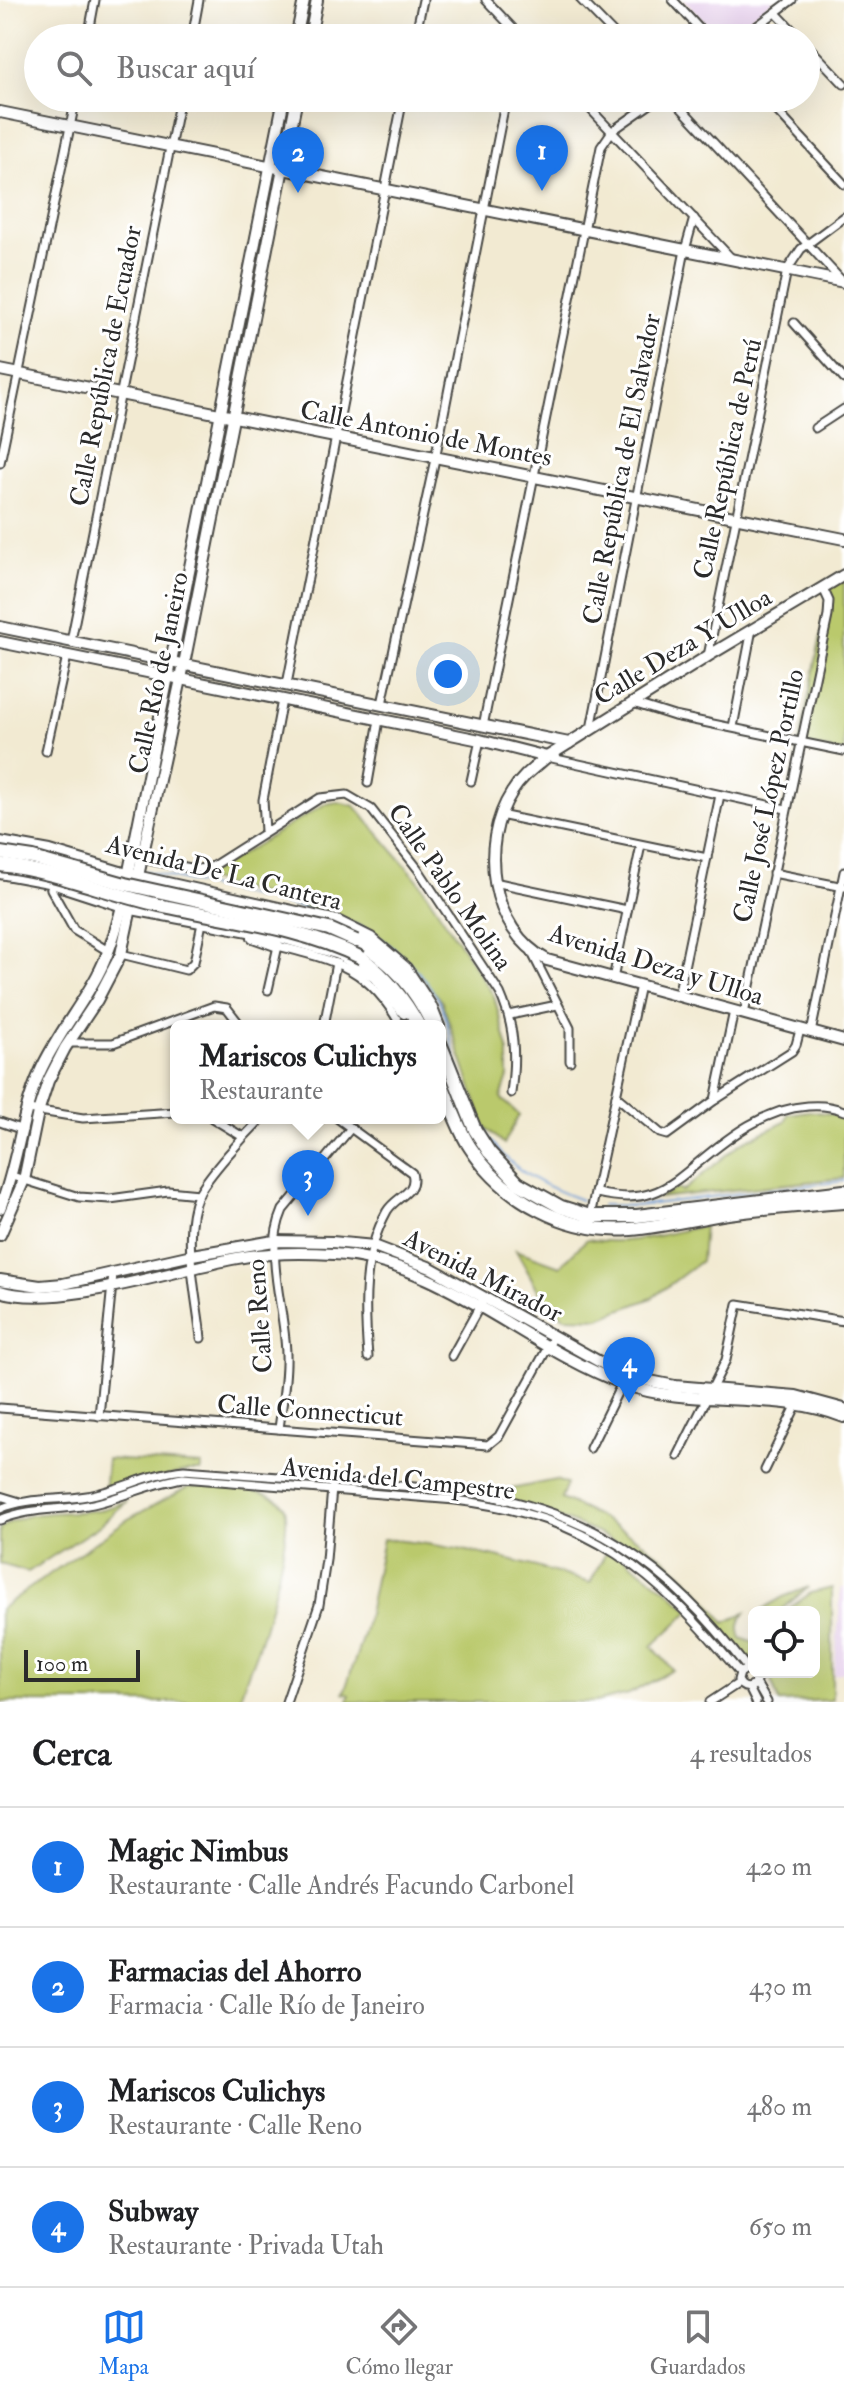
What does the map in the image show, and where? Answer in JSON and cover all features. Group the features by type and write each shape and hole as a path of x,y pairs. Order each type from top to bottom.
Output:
{"main road":[{"path":"299,24 304,0"},
{"path":"313,24 317,0"},
{"path":"0,112 843,282"},
{"name":"Calle Río de Janeiro","path":"0,1235 4,1204 23,1130 68,1043 97,1000 121,954 127,908 127,874 281,112"},
{"name":"Calle Río de Janeiro","path":"4,1204 24,1180 33,1111 48,1053 83,1000 108,951 139,877 294,112"},
{"name":"Calle Antonio de Montes","path":"0,370 844,539"},
{"name":"Calle Deza Y Ulloa","path":"547,757 844,575"},
{"path":"0,627 569,743"},
{"path":"0,642 480,740 547,757"},
{"name":"Avenida Deza y Ulloa","path":"547,757 524,776 510,794 500,815 493,850 494,882 518,939 532,953 613,979 844,1041"},
{"name":"Avenida De La Cantera","path":"0,842 50,851 139,877 337,921 371,938 406,968 421,986 434,1020"},
{"name":"Avenida De La Cantera","path":"0,853 33,858 125,884 329,929 373,950 406,981 432,1020"},
{"path":"78,860 96,876 96,882 93,889 78,892"},
{"name":"Avenida De La Cantera","path":"0,865 32,869 155,904 316,938 362,958 381,972 398,992 413,1020"},
{"name":"Avenida De La Cantera","path":"0,873 49,882 127,908 311,945 352,961 387,989 411,1020"},
{"path":"174,918 167,911 165,899 173,890 184,887"},
{"path":"233,929 278,946"},
{"name":"Avenida De La Cantera","path":"446,1059 486,1159 503,1186 526,1203 561,1219 602,1229 631,1229 727,1214 844,1202"},
{"name":"Avenida De La Cantera","path":"446,1094 468,1144 528,1191 561,1207 590,1216 637,1216 844,1191"},
{"name":"Avenida Mirador","path":"113,1280 192,1255 274,1241 374,1246 431,1268 485,1297 551,1342"},
{"name":"Avenida Mirador","path":"3,1286 113,1280 274,1253 324,1253 370,1258 425,1277 624,1379 711,1392 799,1400 844,1409"},
{"name":"Avenida Mirador","path":"799,1400 844,1417"}],"street":[{"path":"91,24 95,0"},
{"path":"195,24 199,0"},
{"path":"418,24 423,0"},
{"path":"486,0 507,24"},
{"path":"581,0 604,24"},
{"path":"673,0 695,24"},
{"path":"761,24 792,0"},
{"path":"776,13 787,24"},
{"path":"820,59 844,84"},
{"path":"0,463 73,112"},
{"name":"Calle República de Ecuador","path":"71,641 177,112"},
{"path":"287,684 400,112"},
{"path":"382,704 435,459 503,112"},
{"path":"594,112 732,259"},
{"path":"483,726 601,147 612,131 639,112"},
{"path":"685,112 843,282"},
{"path":"778,112 844,184"},
{"path":"787,270 807,244 844,217"},
{"name":"Calle República de El Salvador","path":"591,729 635,498 694,218"},
{"name":"Calle República de Perú","path":"708,656 787,270"},
{"path":"794,323 844,379"},
{"path":"815,428 844,409"},
{"name":"Calle José López Portillo","path":"739,1013 773,873 830,606 823,588"},
{"path":"733,727 752,629"},
{"path":"46,751 67,656"},
{"path":"265,831 263,800 282,700"},
{"path":"633,703 674,716 844,751"},
{"path":"368,783 379,720"},
{"path":"471,781 480,740"},
{"path":"547,757 786,809"},
{"name":"Calle Pablo Molina","path":"143,859 204,869 320,798 335,794 357,799 371,809 426,881 500,993 510,1015 515,1038 511,1093"},
{"path":"678,996 720,795"},
{"path":"500,815 707,858"},
{"path":"613,979 641,845"},
{"path":"616,1096 665,1136 792,1051 806,1032 844,872"},
{"path":"773,873 842,887"},
{"path":"494,882 627,910"},
{"path":"51,889 74,930 108,951"},
{"path":"121,954 186,970 194,962 202,923"},
{"path":"268,990 278,946 336,963 360,975 381,994 397,1018"},
{"path":"532,953 570,1028 570,1061"},
{"path":"325,1020 336,963"},
{"path":"590,1216 640,985"},
{"path":"510,1015 557,1005"},
{"path":"176,1020 214,1006 227,1008 236,1020"},
{"path":"715,1100 739,1013"},
{"path":"68,1043 113,1043 170,1022"},
{"path":"597,1193 629,1196 655,1192 738,1132 775,1113 813,1106 844,1111"},
{"path":"33,1111 98,1118 170,1112"},
{"path":"0,1122 23,1130"},
{"path":"222,1124 243,1137"},
{"path":"201,1338 192,1255 193,1214 199,1194 256,1124"},
{"path":"345,1124 412,1173 413,1177 412,1188 388,1210 370,1258 364,1295 368,1357"},
{"name":"Calle Reno","path":"279,1429 286,1355 274,1241 283,1210 351,1128"},
{"path":"12,1176 79,1197 110,1199 168,1191 199,1194"},
{"path":"99,1416 113,1280"},
{"path":"452,1356 485,1297"},
{"path":"678,1456 726,1360 738,1304 844,1321"},
{"name":"Calle Connecticut","path":"0,1408 488,1445 496,1440 551,1342"},
{"path":"590,1448 624,1379"},
{"path":"765,1470 799,1400"},
{"name":"Avenida del Campestre","path":"130,1487 156,1473 184,1470 332,1481 527,1504 592,1528 633,1553 674,1585 713,1624 748,1666"},
{"name":"Avenida del Campestre","path":"0,1520 40,1505 183,1478 332,1491 455,1495 526,1513 588,1538 627,1560 667,1592 740,1673"},
{"path":"286,1702 319,1605 332,1481"},
{"name":"Avenida del Campestre","path":"0,1496 40,1505"},
{"name":"Avenida del Campestre","path":"0,1509 22,1503"},
{"path":"588,1538 592,1528"},
{"path":"739,1683 740,1673 748,1672"},
{"path":"752,1678 756,1702"},
{"path":"710,1702 739,1683 752,1686 767,1702"}],"shaded area":[{"path":"684,0 774,0 741,24 707,24"},
{"path":"841,1588 844,1588 844,1672 834,1675"}],"green space":[{"path":"844,575 844,753 799,743 829,597 825,587"},
{"path":"338,802 355,806 418,880 494,996 508,1049 508,1077 501,1098 519,1115 504,1144 485,1127 442,1002 414,968 384,940 365,928 325,912 202,878 325,804"},
{"path":"809,1111 838,1115 844,1121 844,1178 657,1198 676,1189 683,1191 741,1143 785,1122 788,1114"},
{"path":"704,1226 701,1261 652,1298 599,1318 564,1317 542,1297 516,1250 560,1266 587,1239 632,1240"},
{"path":"107,1459 201,1465 201,1471 188,1471 104,1493"},
{"path":"555,1480 567,1484 561,1499 609,1522 652,1549 690,1582 725,1623 745,1613 739,1631 741,1638 748,1641 748,1666 654,1566 601,1535 505,1498 502,1491"},
{"path":"209,1485 271,1496 284,1506 286,1516 283,1552 273,1595 239,1702 0,1702 0,1609 128,1519 188,1487"},
{"path":"127,1501 99,1526 28,1572 0,1564 0,1529 11,1522 35,1514 85,1512"},
{"path":"383,1539 488,1555 590,1583 609,1547 690,1611 652,1646 673,1670 629,1694 595,1702 348,1702 350,1695 344,1693 365,1629"},
{"path":"809,1587 785,1606 768,1606"},
{"path":"832,1588 832,1700 779,1702 770,1678 820,1678 820,1606 793,1606 811,1593"}],"waterway":[{"path":"145,871 257,898"},
{"path":"271,901 331,915"},
{"path":"355,925 406,959 436,996 446,1020"},
{"path":"446,1022 456,1061 472,1102 500,1152 532,1178 581,1200"},
{"path":"602,1205 635,1206 844,1181"}],"place":[{"name":"Magic Nimbus","path":"542,191"},
{"name":"Farmacias del Ahorro","path":"298,193"},
{"name":"Mariscos Culichys","path":"308,1216"},
{"name":"Subway","path":"629,1403"}]}
